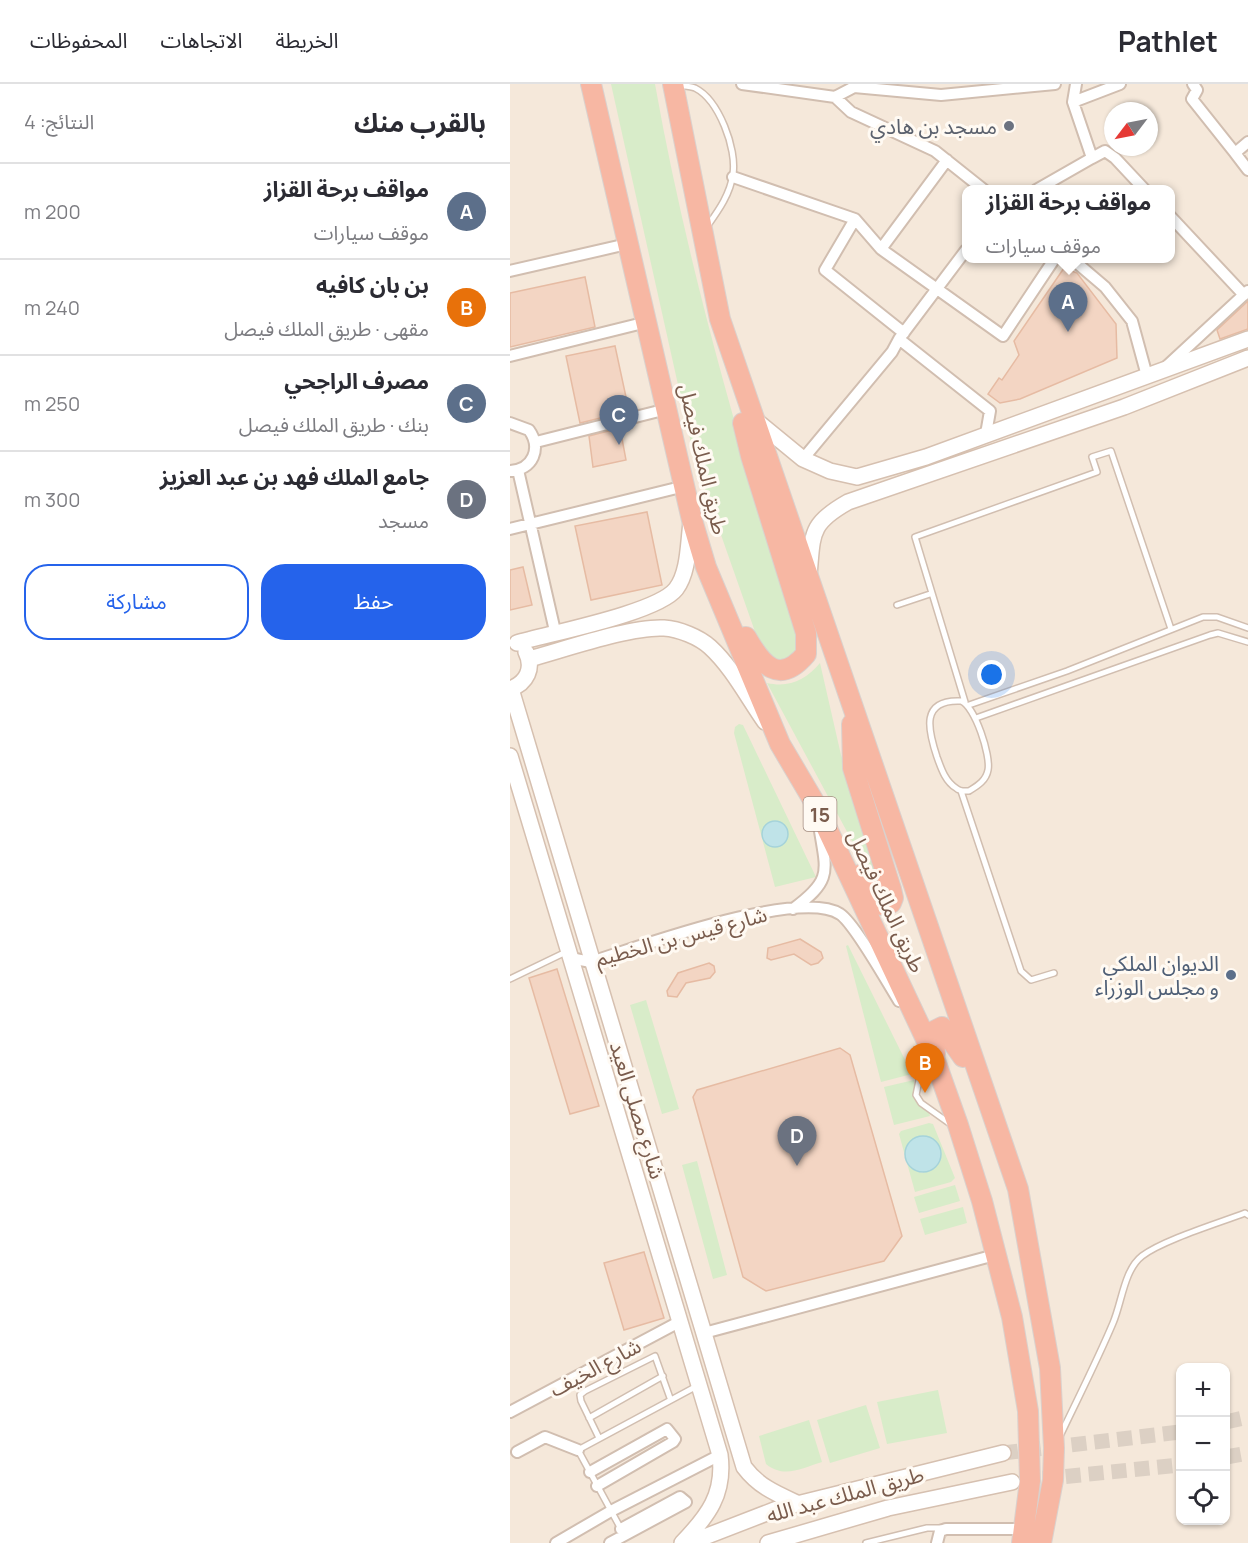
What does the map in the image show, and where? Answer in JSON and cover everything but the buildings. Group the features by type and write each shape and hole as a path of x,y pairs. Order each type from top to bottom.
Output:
{"highway":[{"name":"طريق الملك فيصل","path":"591,84 692,520 706,567 780,744 816,806 936,1064 962,1135 982,1201 1012,1317 1028,1411 1030,1481 1023,1536"},
{"name":"طريق الملك فيصل","path":"673,84 720,319 1017,1189 1050,1368 1054,1448 1053,1480 1041,1543"},
{"path":"706,567 759,658 771,669 783,670 798,663 806,654 806,633 750,456 720,319"},
{"path":"825,825 878,903 882,906 891,903 893,898 891,889 853,768 851,704"},
{"path":"936,1064 934,1031 942,1027 975,1076 990,1110"}],"street":[{"path":"742,84 835,97 851,112 901,133 947,160 979,185"},
{"path":"835,97 854,87 926,89 940,95 1055,84"},
{"path":"1076,84 1073,102 1092,158"},
{"path":"1073,102 1119,84"},
{"path":"1193,84 1197,90 1192,99 1248,170"},
{"path":"1235,153 1248,142"},
{"path":"1043,185 1105,151 1141,185"},
{"path":"881,249 947,160"},
{"path":"733,177 855,219 881,249 1003,336 1052,263"},
{"path":"855,219 825,270 990,411 986,434"},
{"path":"1154,374 1246,293 1175,221"},
{"path":"510,271 627,244"},
{"path":"803,459 892,352 962,256"},
{"path":"1077,263 1105,287 1132,321 1154,374"},
{"path":"510,356 647,322"},
{"path":"753,418 803,459 830,471 857,477 926,456 1248,339"},
{"path":"809,578 816,526 830,512 848,502 1124,407 1248,358"},
{"path":"536,442 668,409"},
{"path":"510,423 529,430 536,442 531,463 514,471 555,632"},
{"path":"510,529 684,486"},
{"path":"511,689 524,681 528,674 529,659 513,642 633,612 656,604 669,596 677,587 684,569 692,520"},
{"path":"529,659 641,630 665,628 688,634 709,646 724,663 780,744"},
{"name":"شارع مصلى العيد","path":"511,689 744,1467 754,1480 770,1491 799,1504"},
{"name":"شارع مصلى العيد","path":"510,756 720,1455 722,1474 712,1506 701,1523 682,1543"},
{"name":"شارع قيس بن الخطيم","path":"792,909 817,890 823,880 825,869 816,806"},
{"name":"شارع قيس بن الخطيم","path":"569,955 591,962 733,920 792,909 824,909 839,914 852,925 874,964 924,1038"},
{"path":"704,1333 995,1255"},
{"name":"شارع الخيف","path":"510,1412 679,1322"},
{"path":"590,1472 668,1429 675,1439 597,1486"},
{"path":"713,1433 720,1444 728,1445 733,1440 733,1430"},
{"path":"517,1452 545,1437 578,1450"},
{"name":"طريق الملك عبد الله","path":"689,1543 777,1509 1003,1453"},
{"path":"556,1543 611,1511 720,1455"},
{"name":"طريق الملك عبد الله","path":"768,1543 796,1537 888,1508 1011,1482"},
{"path":"610,1543 623,1532 683,1497 684,1504 623,1532"},
{"path":"937,1543 940,1531 946,1528 1023,1536"}],"lane":[{"path":"673,84 696,88 721,118 732,150 733,177 727,196 702,234"},
{"path":"961,791 969,791 978,786 988,772 989,763 976,718 967,704 930,594 913,540 917,535 1097,472 1092,457 1111,451 1171,629"},
{"path":"897,605 930,594"},
{"path":"1054,973 1031,980 1021,971 961,791 946,779 928,727 929,715 935,708 954,700 967,704 1067,671 1203,617 1217,617 1248,628"},
{"path":"976,718 1209,635 1218,633 1248,642"},
{"path":"510,979 569,955"},
{"path":"924,1038 916,1095 921,1103 937,1112 962,1135"},
{"path":"1054,1448 1114,1320 1129,1276 1137,1261 1144,1254 1194,1233 1245,1213 1248,1215"},
{"path":"599,1438 581,1401 580,1395 585,1391 655,1356 670,1398"},
{"path":"589,1418 663,1376"},
{"path":"623,1532 578,1450 670,1398 698,1385"},
{"path":"866,1543 927,1528 946,1528"}],"shaded area":[{"path":"510,84 1248,84 1248,1543 510,1543"}],"green space":[{"path":"611,84 655,84 684,226 719,365 801,641 794,657 783,662 768,656 759,643 695,461"},
{"path":"820,663 841,755 871,841 882,888 879,890 871,886 859,854 767,683 783,684 797,681 809,674"},
{"path":"739,724 743,725 816,877 775,887 734,733 735,727"},
{"path":"848,945 912,1074 881,1082 846,946"},
{"path":"646,1000 679,1109 662,1114 630,1005"},
{"path":"914,1080 915,1099 928,1110 930,1116 894,1125 884,1087"},
{"path":"929,1123 933,1124 955,1178 951,1182 915,1192 899,1134 901,1131","holes":["927,1137 940,1148 923,1173 910,1166 905,1153 915,1138"]},
{"path":"697,1161 727,1275 713,1279 682,1165"},
{"path":"955,1185 960,1201 919,1213 914,1197"},
{"path":"963,1207 967,1223 925,1235 920,1219"},
{"path":"938,1390 947,1433 887,1444 877,1402"},
{"path":"866,1405 880,1448 830,1463 817,1420"},
{"path":"809,1420 822,1462 786,1472 766,1464 759,1436"}],"water":[{"path":"775,821 784,825 788,834 784,843 775,847 766,843 762,834 766,825"},
{"path":"923,1136 936,1141 941,1154 936,1167 923,1172 910,1167 905,1154 910,1141"}],"tunnel":[{"path":"1230,1421 1248,1417"},
{"path":"1003,1453 1176,1432"},
{"path":"1230,1456 1248,1453"},
{"path":"1020,1481 1176,1465"}],"place":[{"name":"مسجد بن هادي","path":"1009,126"},
{"name":"مواقف برحة القزاز","path":"1068,332"},
{"name":"مصرف الراجحي","path":"619,445"},
{"name":"الديوان الملكي و مجلس الوزراء","path":"1231,975"},
{"name":"بن بان كافيه","path":"925,1093"},
{"name":"جامع الملك فهد بن عبد العزيز","path":"797,1166"}]}
